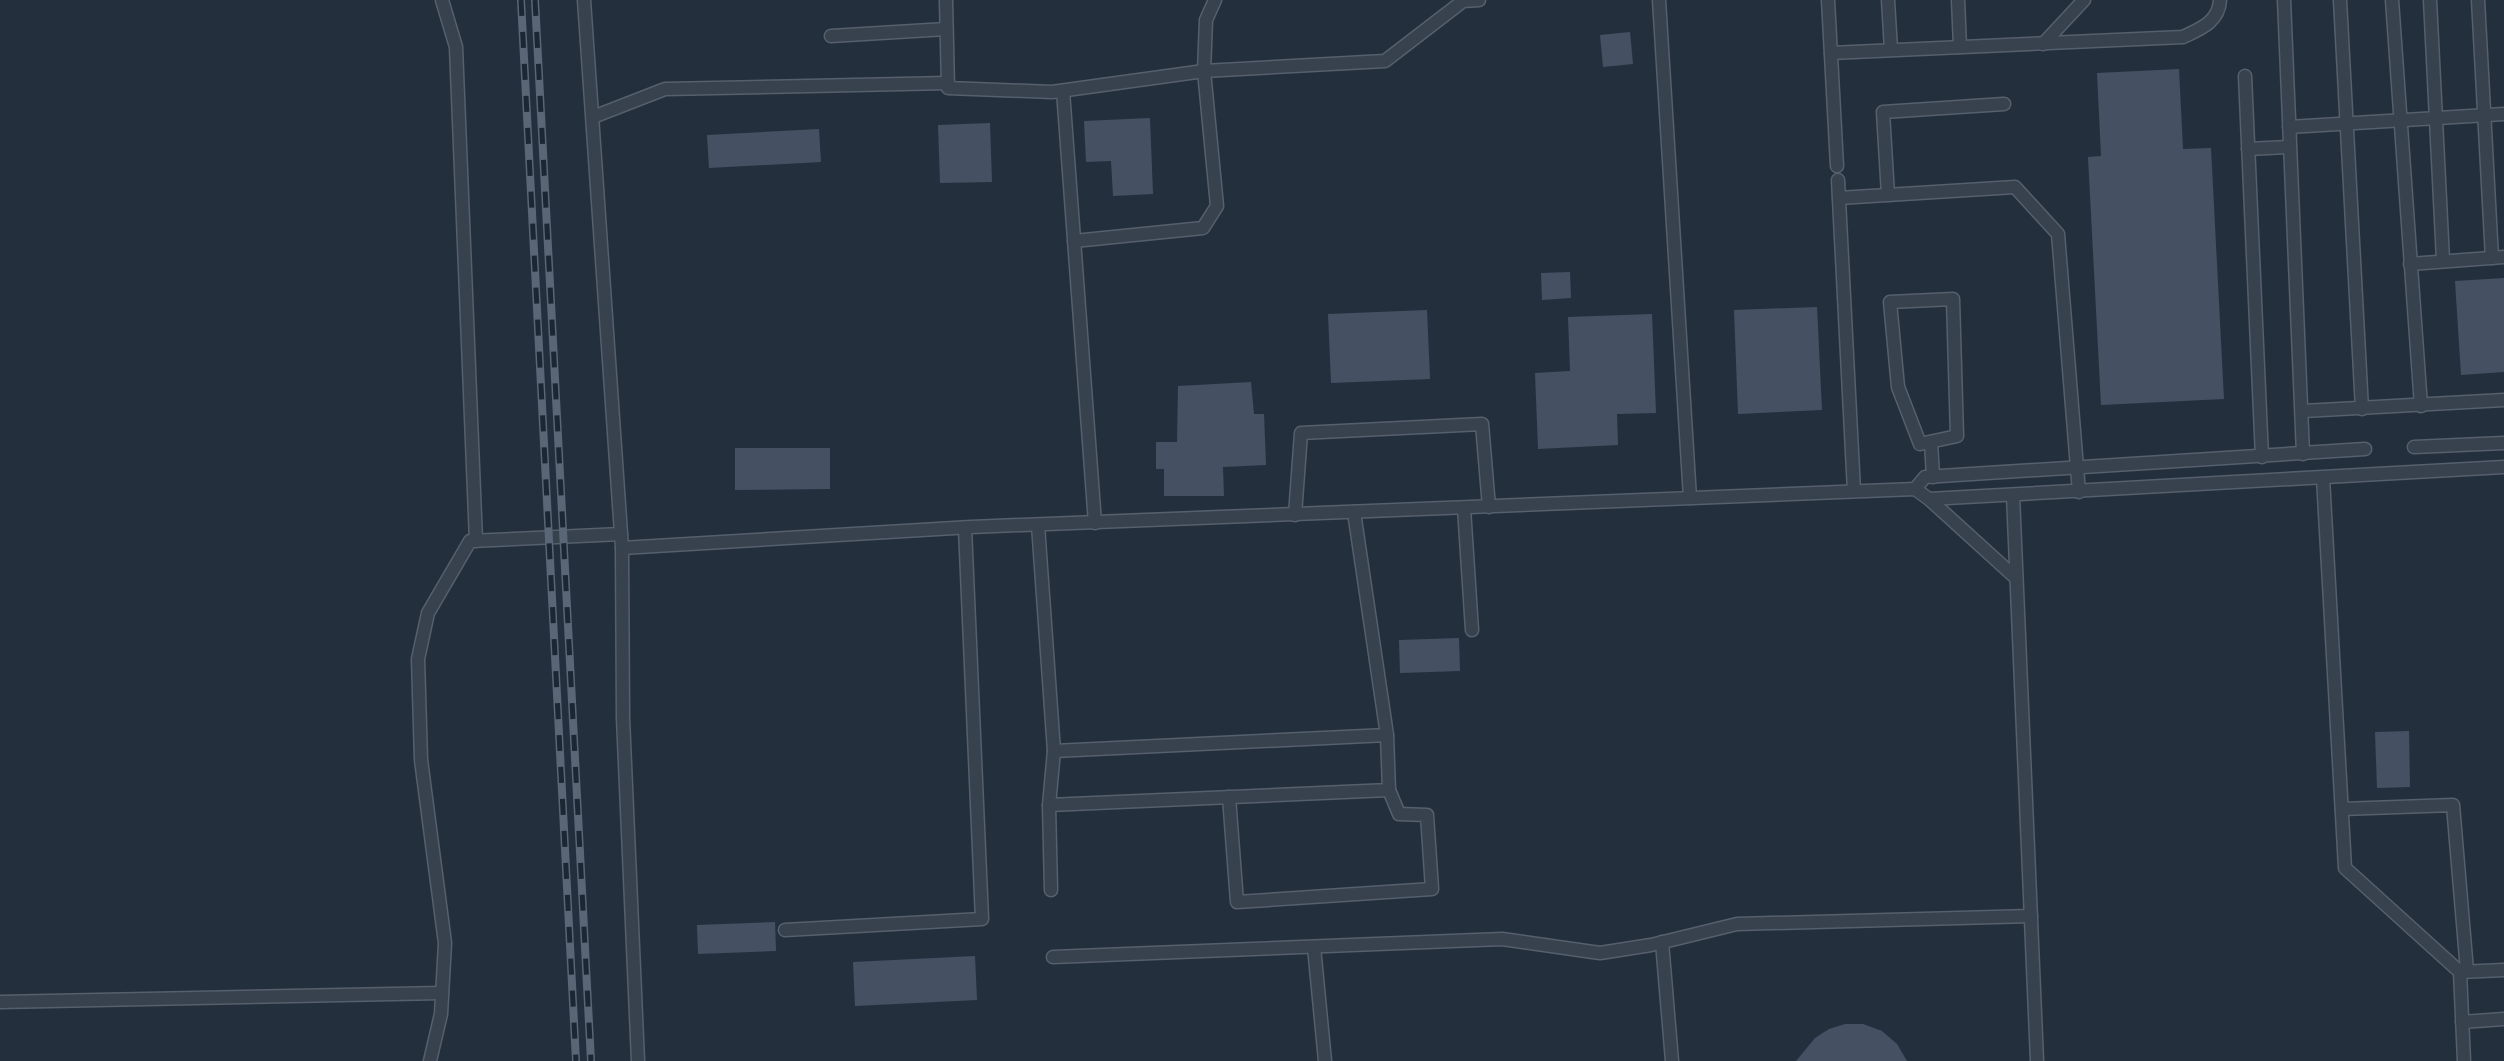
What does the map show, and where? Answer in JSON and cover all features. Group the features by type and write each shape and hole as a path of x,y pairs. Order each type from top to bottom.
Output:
{"lane":[{"path":"442,0 456,47 476,541"},
{"path":"584,0 622,541 623,718 638,1061"},
{"path":"946,0 948,88 1063,90 1204,71 1385,61 1464,1 1479,0"},
{"path":"1074,241 1203,228 1217,206 1204,71 1206,20 1215,0"},
{"path":"1659,0 1690,498"},
{"path":"1828,0 1854,491"},
{"path":"1888,0 1891,50"},
{"path":"1958,0 1960,47"},
{"path":"2043,44 2084,0"},
{"path":"1831,53 2183,37 2207,26 2220,9 2220,0"},
{"path":"2284,0 2303,454"},
{"path":"2340,0 2344,124 2362,410"},
{"path":"2392,0 2421,406"},
{"path":"2430,0 2443,260"},
{"path":"2410,264 2498,257 2478,0"},
{"path":"831,36 946,29"},
{"path":"2245,76 2262,457"},
{"path":"593,117 665,89 948,83"},
{"path":"1063,90 1096,523"},
{"path":"1888,195 1883,112 2004,104"},
{"path":"2289,127 2504,114"},
{"path":"2248,149 2290,147"},
{"path":"1839,198 2015,187 2058,234 2079,492"},
{"path":"1953,299 1957,436 1931,442 1920,444 1898,387 1890,302 1953,299"},
{"path":"2303,411 2362,410 2504,400"},
{"path":"1295,515 1301,433 1482,424 1489,507"},
{"path":"1931,442 1933,477"},
{"path":"2414,447 2504,443"},
{"path":"1915,489 1925,477 2078,470 2365,449"},
{"path":"1929,499 2504,467"},
{"path":"2323,478 2345,868 2464,972 2504,970"},
{"path":"430,1061 441,1014 445,943 421,760 418,659 428,613 470,541 622,541 1915,489 2017,578"},
{"path":"2013,495 2038,1061"},
{"path":"1464,508 1472,630"},
{"path":"1229,797 1237,902 1432,889 1427,816 1399,814 1389,790 1387,735 1354,512"},
{"path":"1038,525 1054,751 1049,805 1051,890"},
{"path":"785,930 982,919 965,528"},
{"path":"1054,751 1387,735"},
{"path":"1049,805 1389,790"},
{"path":"2342,809 2453,805 2464,972 2462,1022 2465,1061"},
{"path":"1053,957 1502,939 1600,953 1737,924 2031,916"},
{"path":"1662,942 1672,1061"},
{"path":"1314,947 1325,1061"},
{"path":"0,1002 442,993"},
{"path":"2462,1022 2504,1019"}],"building":[{"path":"1630,32 1633,64 1603,67 1600,35"},
{"path":"2179,69 2183,149 2211,148 2224,399 2101,405 2088,157 2101,156 2097,73"},
{"path":"1150,118 1153,194 1113,196 1111,161 1086,162 1084,121"},
{"path":"990,123 992,182 940,183 938,125"},
{"path":"819,129 821,162 709,168 707,135"},
{"path":"1570,272 1571,298 1542,300 1541,273"},
{"path":"2504,278 2504,372 2461,375 2455,281"},
{"path":"1817,307 1822,410 1738,414 1734,310"},
{"path":"1427,310 1430,379 1331,383 1328,314"},
{"path":"1652,314 1656,413 1617,414 1618,445 1538,449 1535,373 1570,371 1568,317"},
{"path":"1251,382 1254,414 1264,414 1266,465 1223,467 1224,496 1164,496 1164,469 1156,469 1156,442 1177,442 1178,386"},
{"path":"735,448 830,448 830,489 735,490"},
{"path":"1459,638 1460,671 1400,673 1399,640"},
{"path":"2409,731 2410,787 2377,788 2375,732"},
{"path":"775,922 776,951 698,954 697,925"},
{"path":"975,956 977,1000 855,1006 853,962"},
{"path":"1845,1024 1863,1024 1882,1031 1897,1044 1907,1061 1796,1061 1815,1038 1829,1029"}],"railway":[{"path":"521,0 576,1061"},
{"path":"535,0 591,1061"}]}
